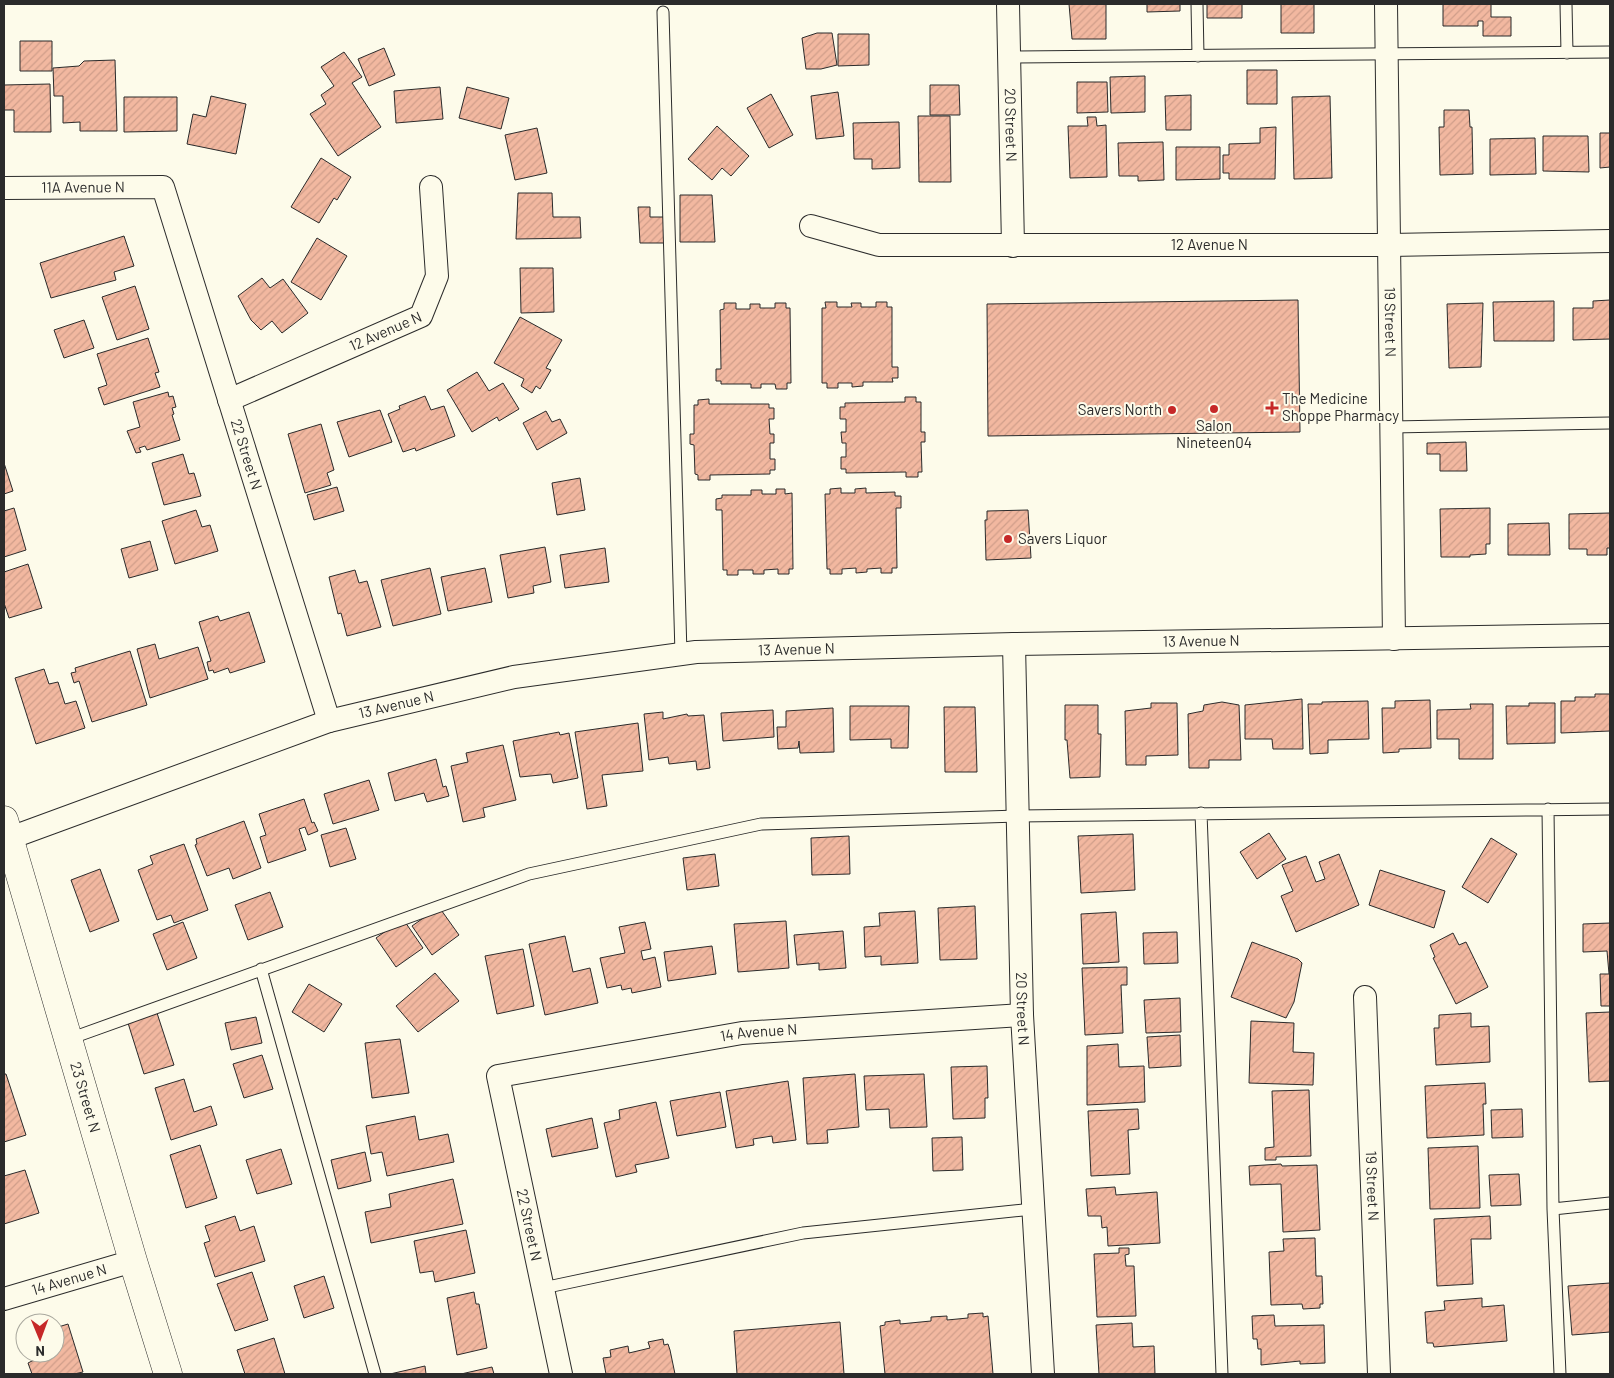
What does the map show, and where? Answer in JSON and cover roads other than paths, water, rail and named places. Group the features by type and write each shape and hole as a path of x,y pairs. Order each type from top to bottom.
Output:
{"street":[{"name":"20 Street N","path":"1008,4 1013,246"},
{"name":"19 Street N","path":"1386,4 1394,639"},
{"name":"22 Street N","path":"163,187 329,722"},
{"name":"11A Avenue N","path":"4,188 163,187"},
{"name":"12 Avenue N","path":"229,400 421,316 437,276 431,187"},
{"name":"12 Avenue N","path":"811,226 879,245 1390,245 1610,241"},
{"name":"13 Avenue N","path":"7,829 329,722 514,677 696,652 1014,644 1610,635"},
{"name":"20 Street N","path":"1014,644 1022,1014 1043,1374"},
{"name":"23 Street N","path":"7,829 133,1261 168,1374"},
{"name":"19 Street N","path":"1365,996 1379,1374"},
{"name":"14 Avenue N","path":"498,1076 742,1033 1022,1014"},
{"name":"22 Street N","path":"498,1076 561,1374"},
{"name":"14 Avenue N","path":"4,1299 133,1261"}],"lane":[{"path":"1197,4 1198,56"},
{"path":"1566,4 1567,53"},
{"path":"663,12 681,654"},
{"path":"1009,57 1610,52"},
{"path":"1392,427 1610,423"},
{"path":"1548,809 1553,1209 1560,1374"},
{"path":"68,1039 529,874 761,824 1018,816 1610,809"},
{"path":"1201,813 1222,1374"},
{"path":"261,970 375,1374"},
{"path":"1553,1209 1610,1203"},
{"path":"543,1288 803,1233 1033,1209"}],"place":[{"name":"The Medicine Shoppe Pharmacy","path":"1272,408"},
{"name":"Salon Nineteen04","path":"1214,409"},
{"name":"Savers North","path":"1172,410"},
{"name":"Savers Liquor","path":"1008,539"}]}
